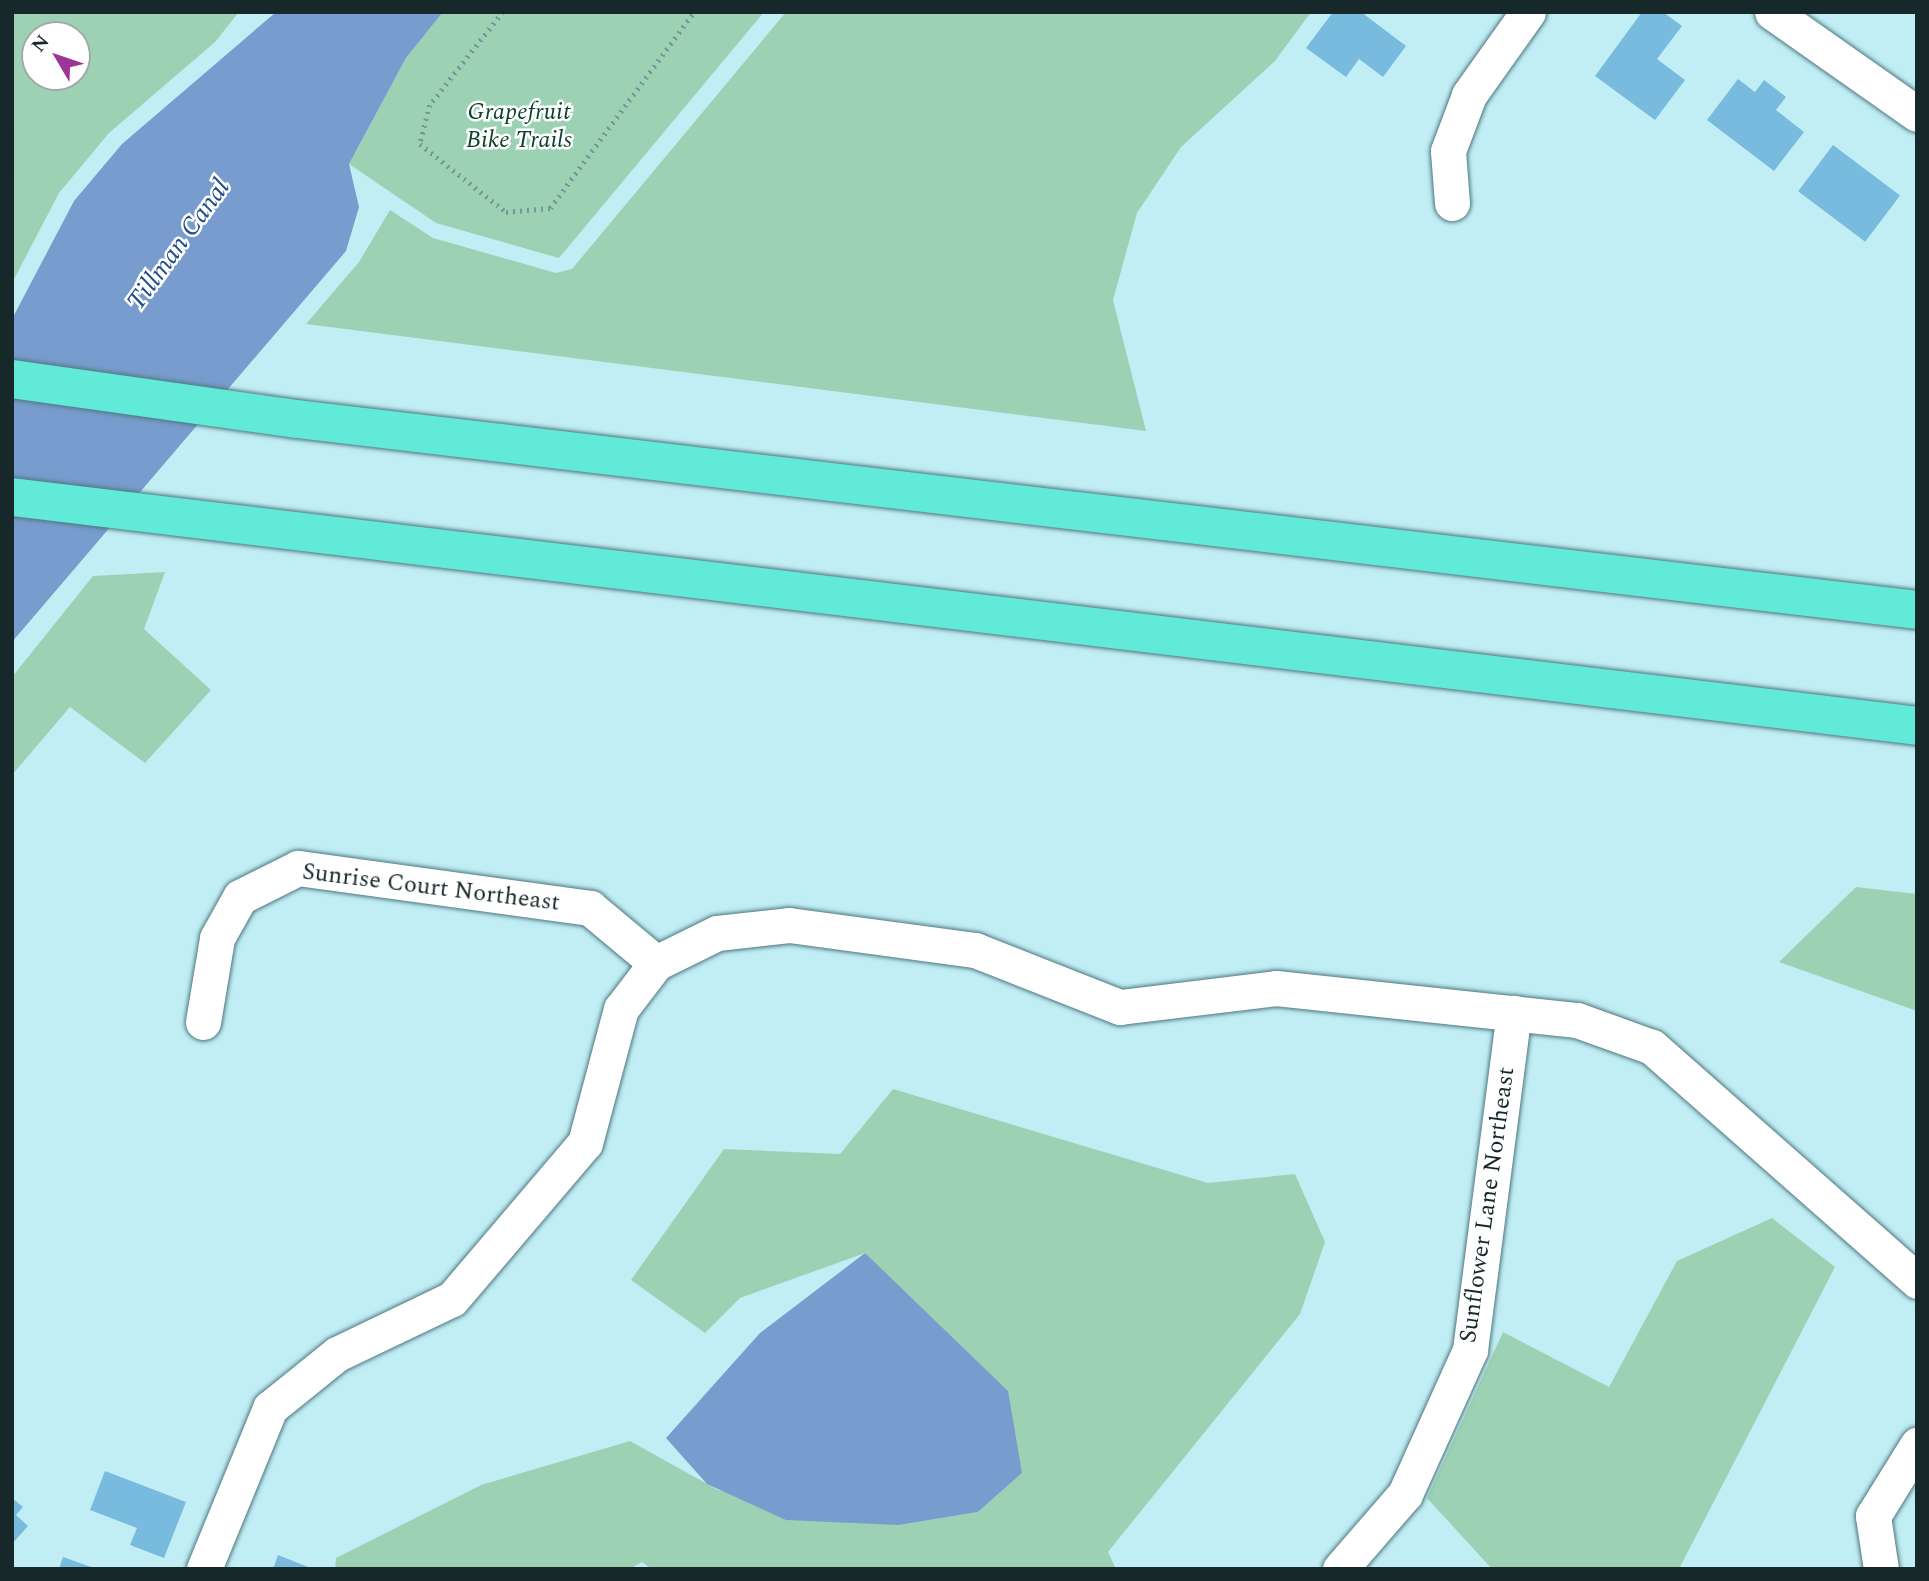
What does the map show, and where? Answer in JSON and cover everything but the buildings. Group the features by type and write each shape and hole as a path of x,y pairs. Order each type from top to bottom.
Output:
{"highway":[{"path":"12,379 297,419 1917,610"},
{"path":"12,496 211,523 1917,726"}],"street":[{"path":"1452,202 1448,151 1469,95 1528,12"},
{"path":"1772,12 1917,114"},
{"name":"Sunrise Court Northeast","path":"203,1022 217,938 240,897 298,868 590,908 656,963"},
{"path":"204,1569 270,1408 337,1354 452,1299 585,1143 621,1009 656,963 717,933 789,925 975,950 1120,1007 1276,988 1577,1020 1652,1046 1917,1281"},
{"name":"Sunflower Lane Northeast","path":"1340,1569 1405,1494 1470,1350 1514,1013"},
{"path":"1881,1569 1873,1516 1917,1445"}],"path":[{"path":"503,12 430,105 420,144 506,212 550,208 694,12"},
{"path":"12,134 12,171"}],"green space":[{"path":"12,12 239,12 215,42 109,133 59,193 12,283"},
{"name":"Grapefruit Bike Trails","path":"443,12 764,12 559,258 436,223 349,164 406,58"},
{"path":"786,12 1311,12 1275,61 1181,147 1137,213 1113,300 1146,431 306,324 359,262 390,210 433,238 556,273 572,269"},
{"path":"165,572 144,629 211,690 145,763 70,707 12,775 12,677 93,576"},
{"path":"1856,887 1917,894 1917,1011 1779,962"},
{"path":"893,1089 1208,1183 1295,1174 1325,1242 1300,1314 1108,1552 1116,1569 651,1569 642,1562 630,1569 335,1569 336,1558 481,1485 630,1441 718,1490 899,1525 978,1512 1022,1473 865,1253 740,1298 705,1333 631,1280 724,1149 840,1154"},
{"path":"1772,1218 1835,1267 1679,1569 1492,1569 1427,1498 1503,1332 1609,1387 1677,1261"}],"water":[{"name":"Tillman Canal","path":"276,12 443,12 406,58 349,164 359,207 346,251 12,642 12,319 74,201 122,144"},
{"path":"865,1253 1008,1391 1022,1473 978,1512 899,1525 786,1520 707,1484 666,1438 760,1333"}]}
